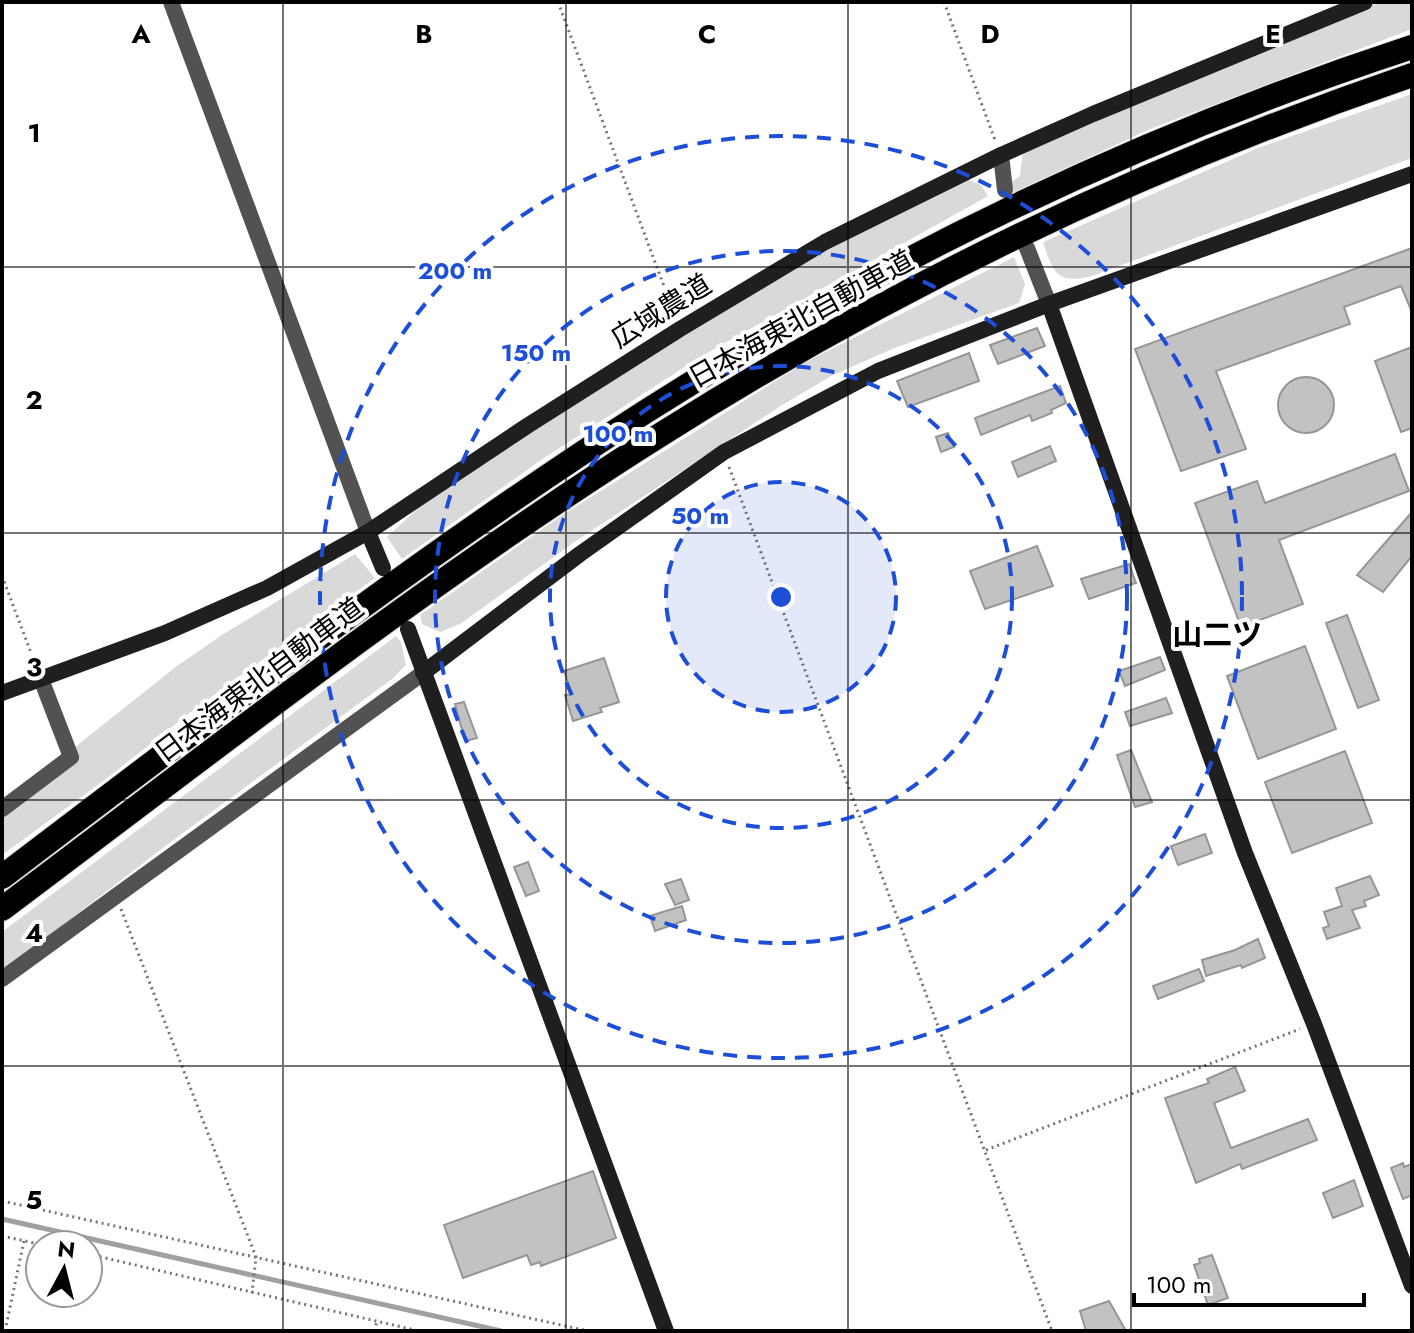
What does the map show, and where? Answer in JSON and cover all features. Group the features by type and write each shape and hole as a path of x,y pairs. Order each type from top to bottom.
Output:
{"highway":[{"name":"日本海東北自動車道","path":"2,877 338,624 462,535 647,411 735,358 921,254 1067,183 1246,107 1412,47"},
{"name":"日本海東北自動車道","path":"2,909 476,558 648,442 748,381 934,279 1100,198 1255,132 1412,75"}],"street":[{"path":"171,2 383,568"},
{"name":"広域農道","path":"2,693 217,612 267,588 368,532 527,426 825,242 1001,155 1336,7 1365,2"},
{"path":"1001,155 1005,190"},
{"path":"2,979 423,673 580,554 724,452 878,371 1049,304 1412,174"},
{"path":"1027,248 1245,853 1314,1024 1412,1286"},
{"path":"408,629 666,1331"},
{"path":"2,809 71,757 41,679"}],"path":[{"path":"558,2 680,329"},
{"path":"944,2 1001,155"},
{"path":"724,452 1052,1331"},
{"path":"2,576 41,679"},
{"path":"115,894 256,1257 252,1293"},
{"path":"986,1150 1314,1024"},
{"path":"2,1201 588,1331"},
{"path":"2,1236 24,1241 5,1331"},
{"path":"104,1258 419,1331"},
{"path":"374,1331 377,1321"}],"shaded area":[{"path":"1383,2 1412,2 1412,29 1150,129 1014,192 1010,183 1020,176 1023,150 1307,28"},
{"path":"1412,94 1412,158 1092,276 1064,277 1050,262 1043,242 1258,148"},
{"path":"964,178 981,185 988,196 700,357 541,460 402,559 387,537 439,489 531,428 846,235"},
{"path":"1014,257 1025,284 1019,303 892,349 831,376 576,541 460,624 440,632 422,624 420,615 561,516 804,363"},
{"path":"355,554 375,578 2,855 2,805 177,666"},
{"path":"396,636 401,642 406,665 392,679 160,850 2,972 2,932"}],"building":[{"path":"1412,248 1412,312 1401,286 1344,307 1350,324 1216,371 1246,449 1181,471 1135,349"},
{"path":"1037,328 1045,346 998,364 990,345"},
{"path":"1412,347 1412,428 1401,432 1375,361"},
{"path":"969,353 979,381 908,407 897,381"},
{"path":"1306,377 1326,385 1334,405 1326,425 1306,433 1286,425 1278,405 1286,385"},
{"path":"1060,386 1066,403 1051,410 1052,413 1032,421 1030,415 981,435 975,418"},
{"path":"948,433 954,447 941,452 936,437"},
{"path":"1050,446 1056,461 1018,477 1012,462"},
{"path":"1395,454 1409,491 1279,540 1303,604 1241,627 1195,503 1257,481 1265,503"},
{"path":"1412,512 1412,556 1383,592 1357,575"},
{"path":"1037,546 1053,586 985,609 970,571"},
{"path":"1129,564 1136,583 1089,599 1081,579"},
{"path":"1347,615 1379,700 1358,708 1326,623"},
{"path":"1305,646 1336,729 1258,759 1227,676"},
{"path":"1160,657 1165,670 1125,686 1119,671"},
{"path":"604,658 619,702 600,708 602,712 573,721 565,695 572,694 564,671"},
{"path":"1166,698 1172,713 1130,726 1125,712"},
{"path":"464,702 477,738 465,741 455,704"},
{"path":"1131,750 1152,802 1135,807 1117,755"},
{"path":"1345,751 1372,823 1292,853 1265,782"},
{"path":"1205,834 1212,853 1178,865 1171,846"},
{"path":"528,862 539,891 526,896 514,867"},
{"path":"1370,876 1379,895 1364,901 1366,906 1352,910 1360,928 1327,939 1323,928 1329,926 1324,912 1342,906 1336,888"},
{"path":"681,879 689,900 675,905 665,884"},
{"path":"682,906 686,920 655,931 650,916"},
{"path":"1258,939 1265,958 1242,968 1241,965 1206,976 1202,960"},
{"path":"1199,969 1204,981 1158,999 1153,986"},
{"path":"1235,1067 1245,1091 1214,1103 1231,1148 1308,1119 1317,1140 1242,1169 1240,1164 1196,1183 1165,1098 1209,1083 1207,1079"},
{"path":"1403,1163 1404,1167 1412,1164 1412,1195 1403,1199 1391,1168"},
{"path":"593,1171 616,1238 541,1266 540,1262 531,1265 527,1255 463,1278 444,1225"},
{"path":"1354,1180 1363,1206 1333,1218 1323,1193"},
{"path":"1212,1255 1228,1298 1208,1305 1194,1265 1200,1263 1199,1259"},
{"path":"1109,1301 1126,1331 1086,1331 1080,1311"}],"waterway":[{"path":"2,1219 501,1331"}],"district":[{"name":"山二ツ","path":"1217,634"}]}
